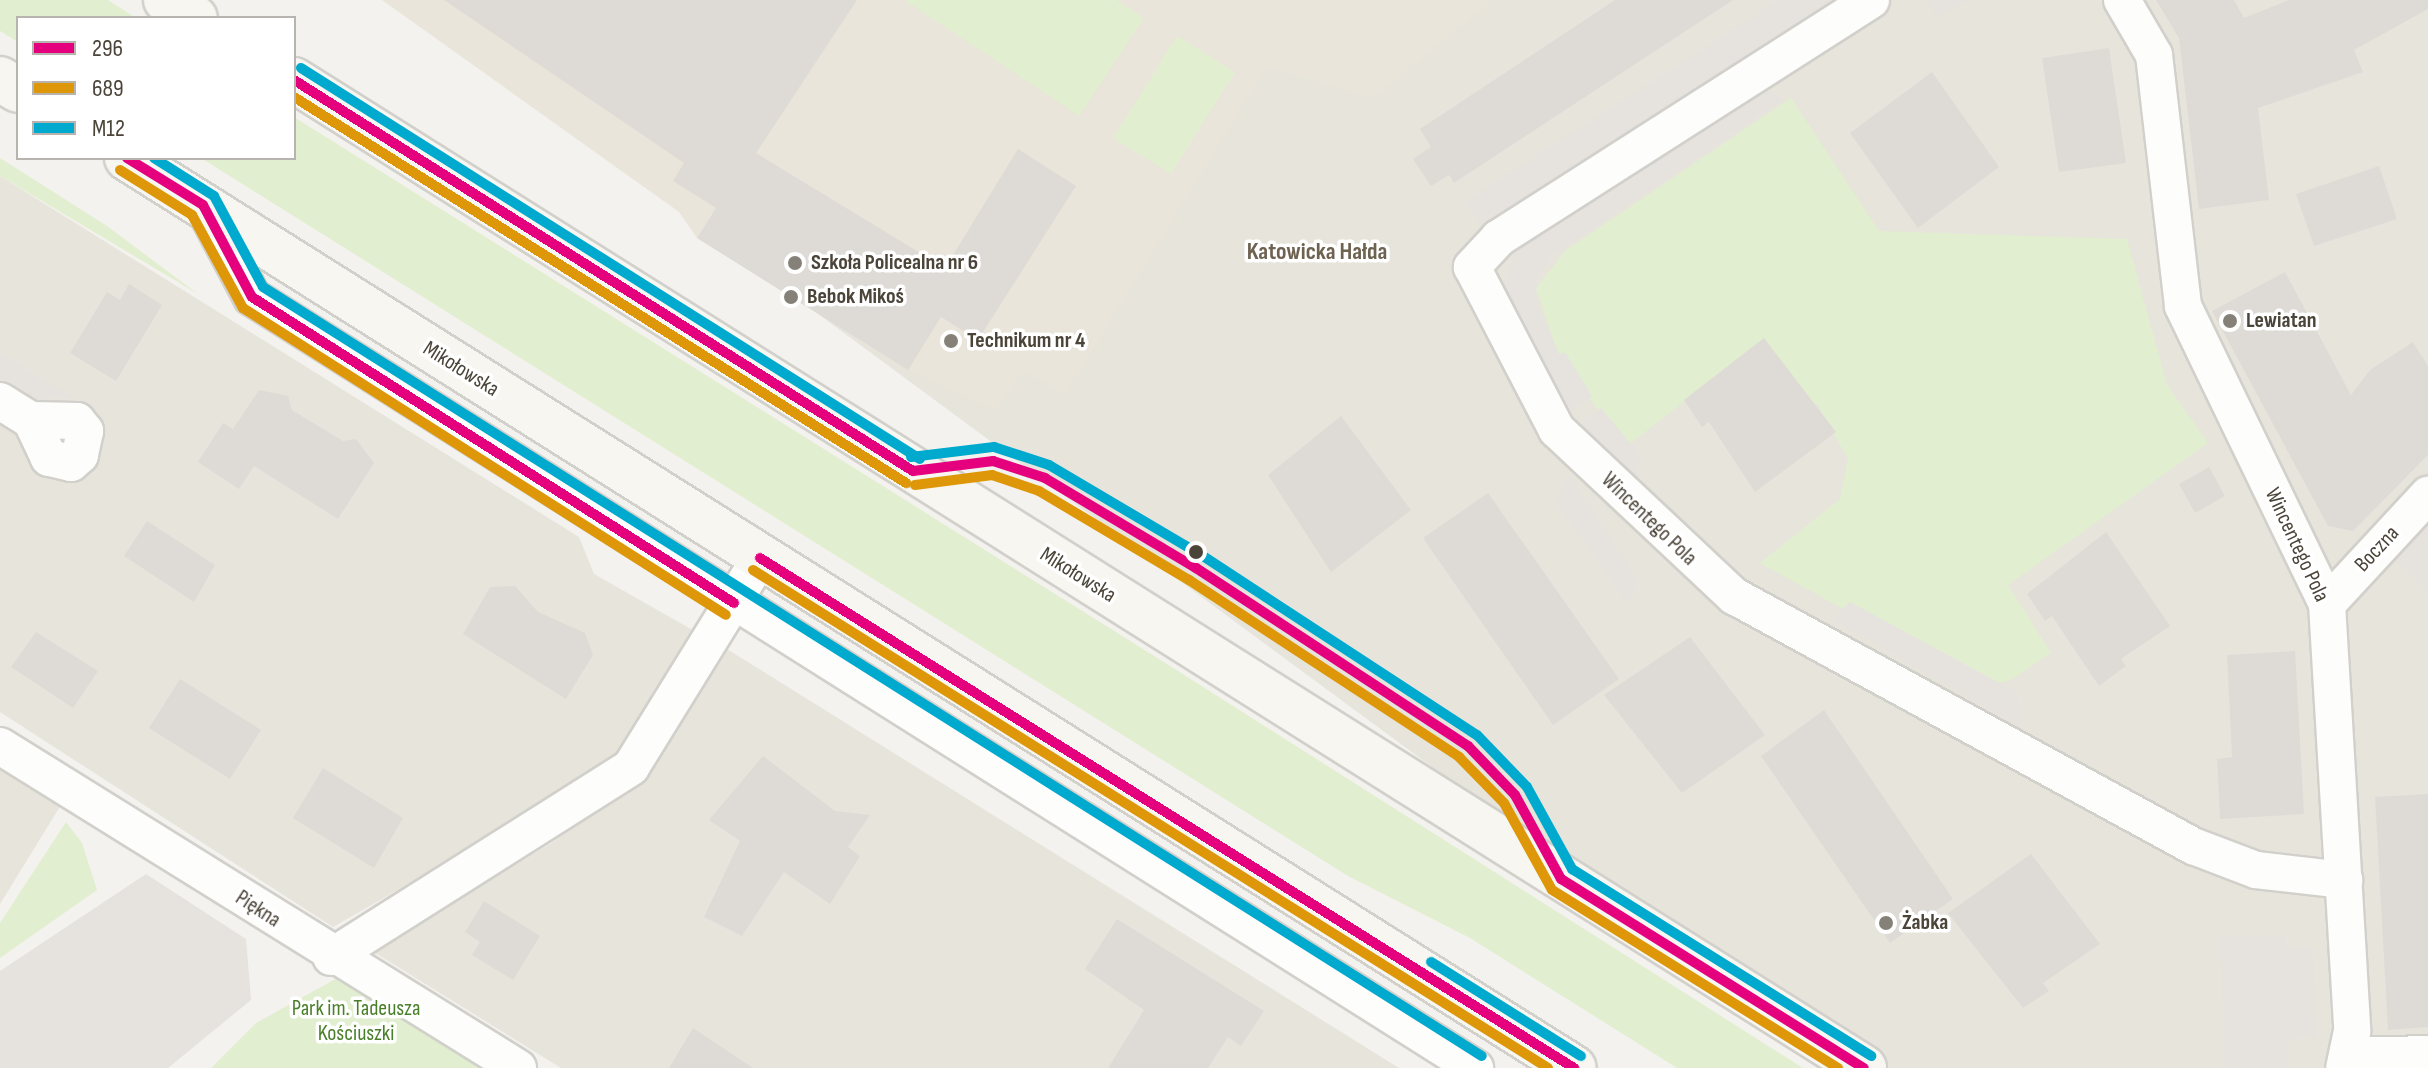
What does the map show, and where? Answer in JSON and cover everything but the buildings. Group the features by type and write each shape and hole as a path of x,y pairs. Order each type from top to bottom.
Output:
{"main road":[{"path":"166,0 192,16"},
{"name":"Mikołowska","path":"296,81 1864,1068"},
{"name":"Mikołowska","path":"130,160 1574,1068"}],"street":[{"name":"Wincentego Pola","path":"1871,0 1499,238 1472,267 1557,430 1734,596 2193,846 2256,870 2344,880"},
{"name":"Wincentego Pola","path":"2122,0 2154,55 2183,306 2327,604 2344,880 2346,1062 2428,1054"},
{"path":"203,205 252,297 1475,1068"},
{"path":"0,401 31,420"},
{"name":"Boczna","path":"2327,604 2428,495"},
{"path":"331,957 631,767 760,558"},
{"name":"Piękna","path":"0,746 331,957 518,1068"}],"shaded area":[{"path":"382,0 1492,0 1373,97 1267,67 1065,394 1024,371 996,409 908,370 697,238 679,212"},
{"path":"393,0 2428,0 2428,1068 1864,1068 1585,880"},
{"path":"1779,0 1844,0 1486,231 1466,201"},
{"path":"1927,0 1967,0 1939,18"},
{"path":"1759,85 1784,99 1554,255 1538,275 1535,301 1559,354 1565,352 1592,396 1568,413 1502,288 1513,257 1533,230"},
{"path":"0,176 579,537 594,574 698,633 617,765 333,927 0,712"},
{"path":"0,354 75,397 14,401 0,392"},
{"path":"1601,408 1641,456 1632,491 1578,425"},
{"path":"1569,475 1638,579 1628,604 1556,503"},
{"path":"2428,527 2428,593 2395,560"},
{"path":"1850,602 2018,693 2020,727 1832,619"},
{"path":"727,649 1399,1068 561,1068 372,951 550,844 653,770"},
{"path":"0,759 60,796 61,805 0,904"},
{"path":"146,874 246,939 251,1000 168,1068 0,1068 0,971"},
{"path":"2286,935 2288,948 2313,947 2317,1038 2287,1039 2288,1068 2225,1068 2220,937"}],"green space":[{"path":"0,0 108,0 133,16 16,16 16,41 0,31"},
{"path":"904,0 1116,0 1144,18 1079,116"},
{"path":"1177,36 1235,72 1171,174 1113,138"},
{"path":"1791,98 1879,231 2127,239 2167,385 2208,443 2008,585 2051,653 2011,680 1984,687 1760,563 1840,499 1848,459 1817,404 1810,407 1764,339 1626,447 1559,358 1536,288 1566,250"},
{"path":"296,118 1167,664 1803,1068 1677,1068 1470,938 1348,876 204,160 296,160"},
{"path":"0,158 107,226 198,294 0,176"},
{"path":"1042,486 1447,742 1447,748 1033,489"},
{"path":"66,822 82,843 97,890 0,958 0,923"},
{"name":"Park im. Tadeusza Kościuszki","path":"357,967 513,1068 211,1068 256,1023"}],"transit line":[{"name":"M12","path":"301,68 920,459"},
{"name":"296","path":"296,81 913,471"},
{"name":"689","path":"296,98 906,483"},
{"name":"296","path":"130,160 203,205 252,297 734,603"},
{"name":"M12","path":"157,160 214,196 263,287 1482,1056"},
{"name":"689","path":"120,170 192,215 243,308 726,615"},
{"name":"M12","path":"911,457 994,447 1049,465 1203,556 1477,735 1527,787 1572,869 1871,1056"},
{"name":"296","path":"913,471 993,461 1045,478 1196,568 1468,746 1515,795 1561,879 1864,1068"},
{"name":"689","path":"915,485 992,475 1039,491 1189,580 1459,757 1504,803 1552,890 1838,1068"},
{"name":"296","path":"760,558 1574,1068"},
{"name":"689","path":"753,570 1548,1068"},
{"name":"M12","path":"1431,962 1581,1056"}],"place":[{"name":"Szkoła Policealna nr 6","path":"795,263"},
{"name":"Bebok Mikoś","path":"791,297"},
{"name":"Lewiatan","path":"2230,321"},
{"name":"Technikum nr 4","path":"951,341"},
{"name":"Żabka","path":"1886,923"}],"district":[{"name":"Katowicka Hałda","path":"1317,252"}]}
